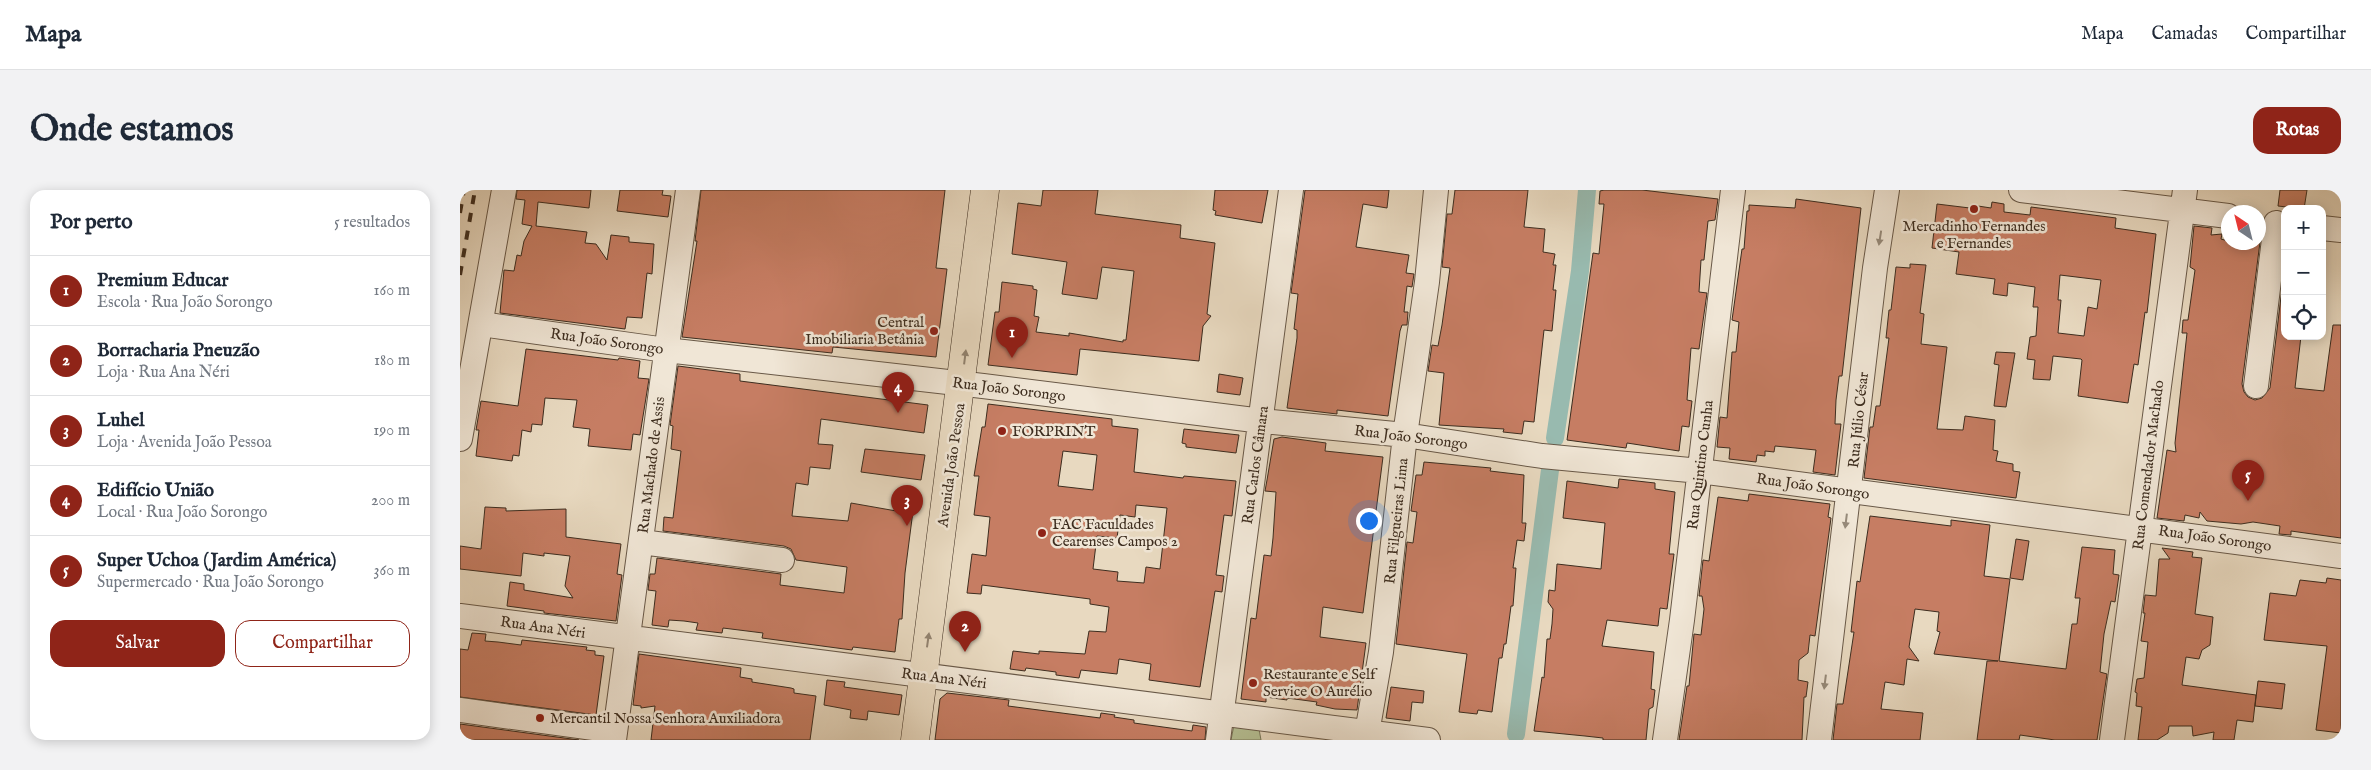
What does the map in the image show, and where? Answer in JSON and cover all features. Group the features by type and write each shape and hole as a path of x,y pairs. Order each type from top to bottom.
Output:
{"main road":[{"name":"Avenida João Pessoa","path":"915,740 962,384 985,190"}],"street":[{"path":"460,439 504,190"},
{"name":"Rua Machado de Assis","path":"614,736 688,190"},
{"name":"Rua Carlos Câmara","path":"1218,740 1262,421 1291,190"},
{"name":"Rua Filgueiras Lima","path":"1367,733 1382,642 1404,435 1427,282 1436,190"},
{"name":"Rua Quintino Cunha","path":"1665,740 1700,471 1733,190"},
{"name":"Rua Júlio César","path":"1819,740 1875,268 1887,190"},
{"path":"2020,190 2184,200 2221,213"},
{"name":"Rua Comendador Machado","path":"2112,740 2184,200"},
{"path":"2256,386 2273,222"},
{"path":"2326,228 2341,230"},
{"name":"Rua João Sorongo","path":"480,324 666,350 1262,421 1404,435 1551,457 1700,471 2341,556"},
{"path":"641,542 782,560"},
{"name":"Rua Ana Néri","path":"460,616 1428,740"},
{"path":"460,710 614,736"}],"green space":[{"path":"1234,725 1259,729 1261,740 1231,740"}],"building":[{"path":"517,190 591,190 589,208 538,202 536,226 587,232 585,243 596,244 607,260 611,235 629,237 629,242 654,244 652,274 647,273 642,318 627,317 625,329 500,313 504,270 514,271 517,255 521,256 524,241 532,226 522,224 525,200 516,199"},
{"path":"620,190 663,190 662,195 671,196 668,217 617,211"},
{"path":"701,190 945,190 936,268 947,269 936,357 833,347 832,353 682,337 697,241 695,241"},
{"path":"1043,190 1098,190 1095,214 1181,225 1180,238 1215,243 1207,314 1211,316 1203,326 1199,361 1080,349 1077,375 988,365 995,312 999,312 1002,282 1033,286 1033,289 1037,290 1034,316 1039,317 1036,332 1069,336 1069,333 1123,342 1123,340 1126,340 1134,271 1102,267 1097,299 1062,294 1067,262 1012,254 1018,203 1041,206"},
{"path":"1215,190 1268,190 1262,223 1215,215 1216,211 1213,210"},
{"path":"1305,190 1389,190 1387,208 1363,204 1356,247 1409,255 1406,273 1414,274 1412,287 1407,286 1404,312 1408,312 1407,325 1402,325 1400,331 1388,416 1337,410 1337,414 1287,408 1297,338 1297,330 1294,329 1298,294 1291,293"},
{"path":"1455,190 1528,190 1524,227 1545,229 1543,252 1555,254 1553,265 1556,265 1553,290 1556,290 1552,331 1544,330 1534,422 1524,421 1522,434 1503,432 1504,429 1439,425 1444,373 1428,371 1432,345 1438,346 1442,325 1450,268 1442,267 1447,214 1452,214"},
{"path":"1642,190 1718,199 1715,220 1708,221 1704,260 1701,260 1699,292 1707,293 1699,349 1691,348 1687,400 1692,401 1689,427 1682,426 1679,451 1627,443 1626,448 1567,440 1593,253 1599,254 1604,204 1599,204 1600,191"},
{"path":"2280,190 2307,190 2305,205 2278,206"},
{"path":"1796,199 1861,208 1842,376 1839,376 1836,400 1835,424 1841,424 1835,475 1813,472 1816,450 1775,446 1774,452 1765,451 1765,456 1757,455 1756,462 1729,459 1730,448 1717,447 1720,417 1727,418 1732,352 1736,352 1739,322 1732,320 1742,249 1744,249 1747,211 1749,211 1749,205 1795,208"},
{"path":"1992,202 2004,204 2004,212 2030,215 2031,207 2116,218 2115,228 2156,234 2147,313 2145,312 2138,365 2134,364 2128,403 2078,396 2081,359 2053,356 2050,380 2033,379 2035,360 2027,359 2030,337 2036,336 2038,307 2033,307 2035,287 2008,283 2007,296 1993,294 1995,279 1956,274 1959,252 1932,248 1937,204 1978,209 1978,206 1991,208","holes":["2060,275 2101,280 2097,309 2088,307 2084,336 2058,333 2061,300 2058,300"]},
{"path":"2194,226 2212,228 2211,235 2221,234 2221,250 2259,250 2242,384 2244,392 2248,397 2255,400 2262,398 2270,388 2281,297 2281,340 2301,340 2295,388 2324,391 2333,325 2341,325 2341,538 2291,531 2291,535 2279,534 2280,526 2253,522 2241,524 2207,521 2200,512 2199,518 2185,515 2184,521 2157,518 2167,450 2176,452 2175,443 2187,333 2182,333 2183,320 2188,320 2195,270 2190,267"},
{"path":"1910,264 1926,265 1920,313 1924,314 1921,344 1947,347 1937,429 1963,430 1965,416 1995,420 1993,450 1998,451 1996,461 2013,464 2013,471 2020,472 2016,498 1864,478 1870,427 1873,427 1876,406 1880,406 1889,338 1886,338 1889,310 1891,310 1896,267 1910,268"},
{"path":"526,349 640,361 638,378 649,379 640,435 633,434 631,450 588,446 590,429 573,427 577,400 545,398 542,425 532,424 531,432 522,430 519,456 513,455 512,461 476,456 479,430 476,430 481,401 518,406"},
{"path":"1996,352 2015,353 2006,407 1994,406 1999,365 1994,364"},
{"path":"678,366 740,374 740,381 928,405 924,433 821,419 818,444 833,445 830,469 810,467 808,485 796,483 792,516 848,521 851,503 902,512 905,510 913,511 905,573 902,619 899,619 895,652 853,647 852,650 762,638 763,633 723,628 722,633 696,630 698,623 684,621 669,620 668,627 652,625 656,591 648,590 650,574 655,574 657,558 781,574 780,585 844,593 847,567 796,560 791,549 784,546 663,531 664,517 673,518 681,451 671,449 673,426 670,425"},
{"path":"1219,374 1243,378 1240,395 1217,392"},
{"path":"988,404 1112,419 1112,426 1138,429 1134,472 1183,478 1184,476 1236,481 1232,516 1224,515 1216,575 1224,576 1222,592 1215,591 1200,687 1149,680 1151,664 1119,659 1117,674 1081,670 1079,678 1056,675 1056,672 1026,668 1025,671 1010,669 1013,651 1039,654 1039,651 1085,654 1089,631 1106,632 1109,607 1090,604 1090,599 982,585 981,594 967,593 972,554 986,556 990,517 974,515 979,476 974,476 982,427 985,427","holes":["1063,451 1097,455 1093,490 1058,486","1136,505 1167,508 1160,569 1146,567 1144,583 1117,581 1118,572 1093,569 1097,536 1117,538 1120,515 1135,517"]},
{"path":"1184,429 1239,435 1236,453 1186,447 1186,444 1182,443"},
{"path":"1282,437 1326,443 1325,451 1383,457 1363,613 1323,607 1320,637 1366,643 1357,710 1335,709 1316,705 1317,702 1287,698 1287,700 1266,697 1266,702 1241,699 1251,618 1256,619 1264,555 1271,556 1276,492 1265,491 1274,439"},
{"path":"865,449 925,455 921,480 861,472"},
{"path":"1424,462 1491,468 1490,471 1524,475 1522,523 1526,523 1524,541 1517,540 1513,568 1516,568 1513,606 1511,606 1506,644 1504,644 1502,658 1499,658 1492,712 1478,710 1477,714 1459,712 1467,654 1396,644 1407,542 1413,543 1417,512 1411,511 1416,475 1422,475"},
{"path":"1619,479 1655,483 1655,489 1675,492 1669,554 1674,554 1667,609 1660,608 1658,626 1607,620 1602,646 1654,652 1651,689 1655,690 1653,707 1649,709 1646,740 1603,740 1603,738 1534,731 1542,677 1544,678 1547,639 1550,639 1552,624 1553,609 1548,602 1549,590 1555,591 1557,564 1601,569 1605,523 1563,518 1567,481 1618,488"},
{"path":"1749,494 1830,504 1828,517 1831,518 1815,636 1810,635 1808,653 1799,660 1798,680 1808,682 1806,697 1804,697 1802,740 1679,740 1687,686 1689,686 1694,634 1701,635 1704,609 1702,596 1699,596 1703,560 1709,561 1718,497 1748,501"},
{"path":"485,507 506,508 506,511 566,509 566,537 621,544 617,574 622,575 616,621 544,613 544,611 507,606 510,582 524,584 524,590 573,598 565,586 570,556 544,553 544,556 523,553 521,576 460,569 460,546 481,549"},
{"path":"1870,516 1951,526 1951,520 1990,525 1984,576 2010,579 1999,661 2066,669 2072,624 2077,624 2080,598 2075,598 2082,547 2115,550 2113,574 2119,575 2115,602 2111,601 2104,634 2100,672 2107,674 2097,740 2055,740 2020,735 2019,740 1977,740 1987,661 1998,661 1934,654 1940,632 1937,631 1939,612 1915,609 1909,647 1919,661 1907,659 1904,685 1885,682 1881,709 1923,713 1920,740 1833,740 1837,704 1843,704 1854,632 1851,632 1857,581 1860,582"},
{"path":"2016,539 2029,541 2023,580 2010,578"},
{"path":"2162,548 2193,552 2192,557 2202,558 2195,614 2213,617 2210,645 2202,650 2199,659 2186,657 2182,685 2256,695 2253,722 2237,720 2234,740 2213,740 2214,732 2193,736 2192,726 2169,726 2168,733 2157,740 2138,740 2142,707 2136,706 2137,693 2135,692 2137,679 2144,678 2148,642 2141,641 2145,613 2143,613 2145,595 2156,596 2159,559 2170,559"},
{"path":"2327,578 2341,580 2341,733 2316,730 2327,646 2264,640 2270,593 2296,596 2300,580 2326,583"},
{"path":"472,633 486,634 485,641 521,645 522,640 587,647 586,650 595,651 595,655 604,656 596,715 460,697 460,649 468,650"},
{"path":"639,654 741,668 740,677 752,679 752,682 791,688 794,689 794,693 816,696 810,740 651,740 655,706 641,708 641,706 633,705"},
{"path":"827,680 845,682 844,687 902,695 899,715 868,711 867,720 850,718 851,710 824,705"},
{"path":"2258,681 2285,684 2282,709 2255,706"},
{"path":"1391,687 1424,691 1423,703 1412,702 1410,721 1386,718"},
{"path":"947,693 1009,700 1008,706 1100,718 1101,713 1115,715 1114,717 1134,720 1134,723 1192,731 1193,725 1206,727 1205,740 935,740 940,699"},
{"path":"460,724 579,740 460,740"}],"waterway":[{"path":"1555,438 1580,271 1587,190"},
{"path":"1516,734 1550,470"}],"railway":[{"path":"460,213 464,190"},
{"path":"460,275 475,190"}],"place":[{"name":"Mercadinho Fernandes e Fernandes","path":"1974,209"},
{"name":"Central Imobiliaria Betânia","path":"934,331"},
{"name":"Premium Educar","path":"1012,358"},
{"name":"Edifício União","path":"898,413"},
{"name":"FORPRINT","path":"1002,431"},
{"name":"Super Uchoa (Jardim América)","path":"2248,501"},
{"name":"Luhel","path":"907,526"},
{"name":"FAC Faculdades Cearenses Campos 2","path":"1042,533"},
{"name":"Borracharia Pneuzão","path":"965,652"},
{"name":"Restaurante e Self Service O Aurélio","path":"1253,683"},
{"name":"Mercantil Nossa Senhora Auxiliadora","path":"540,718"}]}
